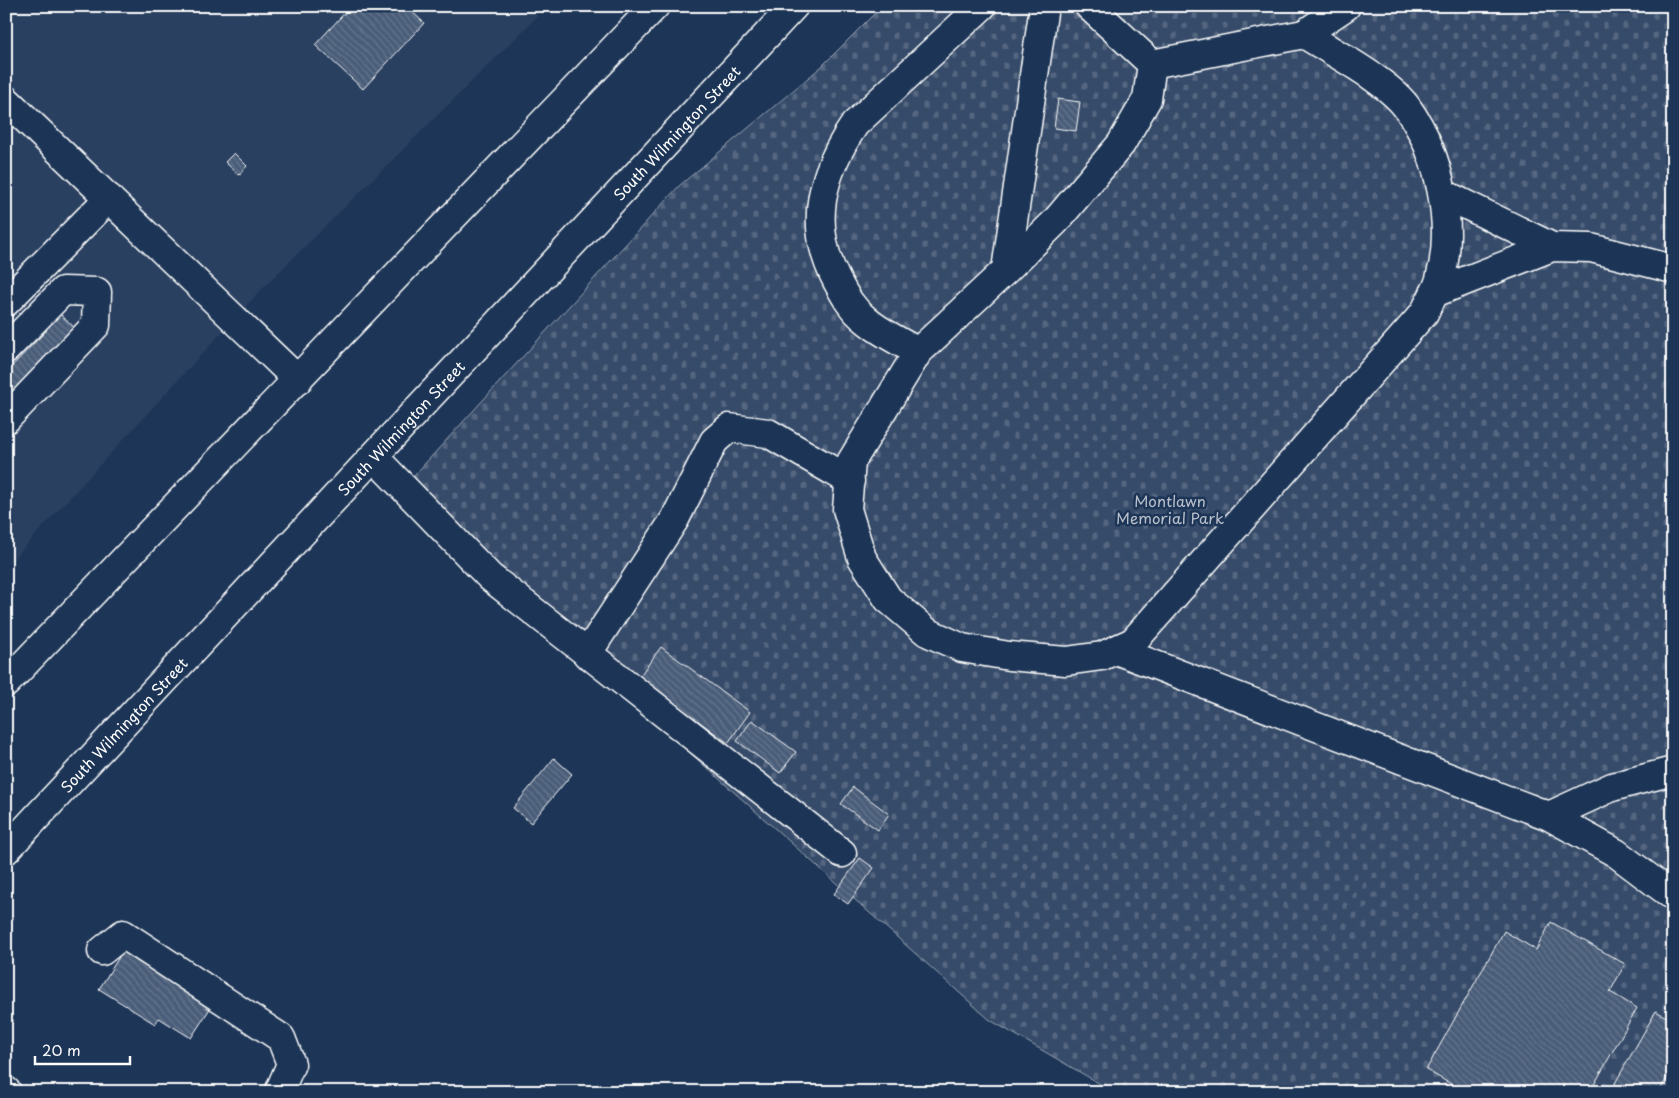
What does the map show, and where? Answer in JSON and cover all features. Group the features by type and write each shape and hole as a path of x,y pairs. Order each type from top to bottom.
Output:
{"main road":[{"path":"6,683 655,6"},
{"name":"South Wilmington Street","path":"6,850 794,6"},
{"path":"918,352 866,321 849,303 829,266 823,246 819,221 823,193 842,143 855,124 982,6"},
{"path":"1006,270 1044,6"},
{"path":"1089,6 1152,64"},
{"path":"1152,64 1304,34 1346,6"},
{"path":"1152,64 1147,99 1121,144 1055,222 918,352 851,462 847,509 862,558 888,598 927,632 962,648 1009,656 1066,661 1102,656 1133,642 1424,313 1440,280 1446,248 1442,193 1438,171 1408,108 1363,70 1304,34"},
{"path":"6,100 298,380"},
{"path":"1442,193 1552,247"},
{"path":"6,302 109,198"},
{"path":"1434,293 1552,247 1591,248 1673,269"},
{"path":"6,349 63,291 96,292 96,325 6,419"},
{"path":"587,654 675,519 714,441 729,428 768,433 850,481"},
{"path":"374,457 490,578 842,853"},
{"path":"1116,650 1548,816 1616,853 1673,896"},
{"path":"1548,816 1612,787 1673,771"},
{"path":"102,950 123,934 281,1038 291,1064 279,1092"}],"shaded area":[{"path":"6,6 525,6 538,16 260,291 6,567"}],"green space":[{"name":"Montlawn Memorial Park","path":"882,6 1673,6 1673,1092 1114,1092 990,1020 398,493 679,186 821,67"}],"building":[{"path":"351,6 406,6 424,23 363,89 315,45"},
{"path":"1058,99 1080,102 1076,131 1054,128"},
{"path":"234,153 247,166 239,175 225,162"},
{"path":"56,310 81,334 6,404 6,372 47,330 41,325"},
{"path":"661,647 750,712 728,743 639,677"},
{"path":"752,720 796,752 780,773 737,741"},
{"path":"554,758 572,774 531,823 513,808"},
{"path":"853,787 889,814 878,830 841,804"},
{"path":"860,858 874,868 848,904 834,894"},
{"path":"1551,922 1625,964 1610,992 1637,1008 1590,1092 1465,1092 1426,1070 1504,931 1536,950"},
{"path":"126,946 211,1007 191,1038 159,1018 155,1024 99,989"},
{"path":"1656,1011 1673,1021 1673,1067 1659,1092 1610,1092"}]}
